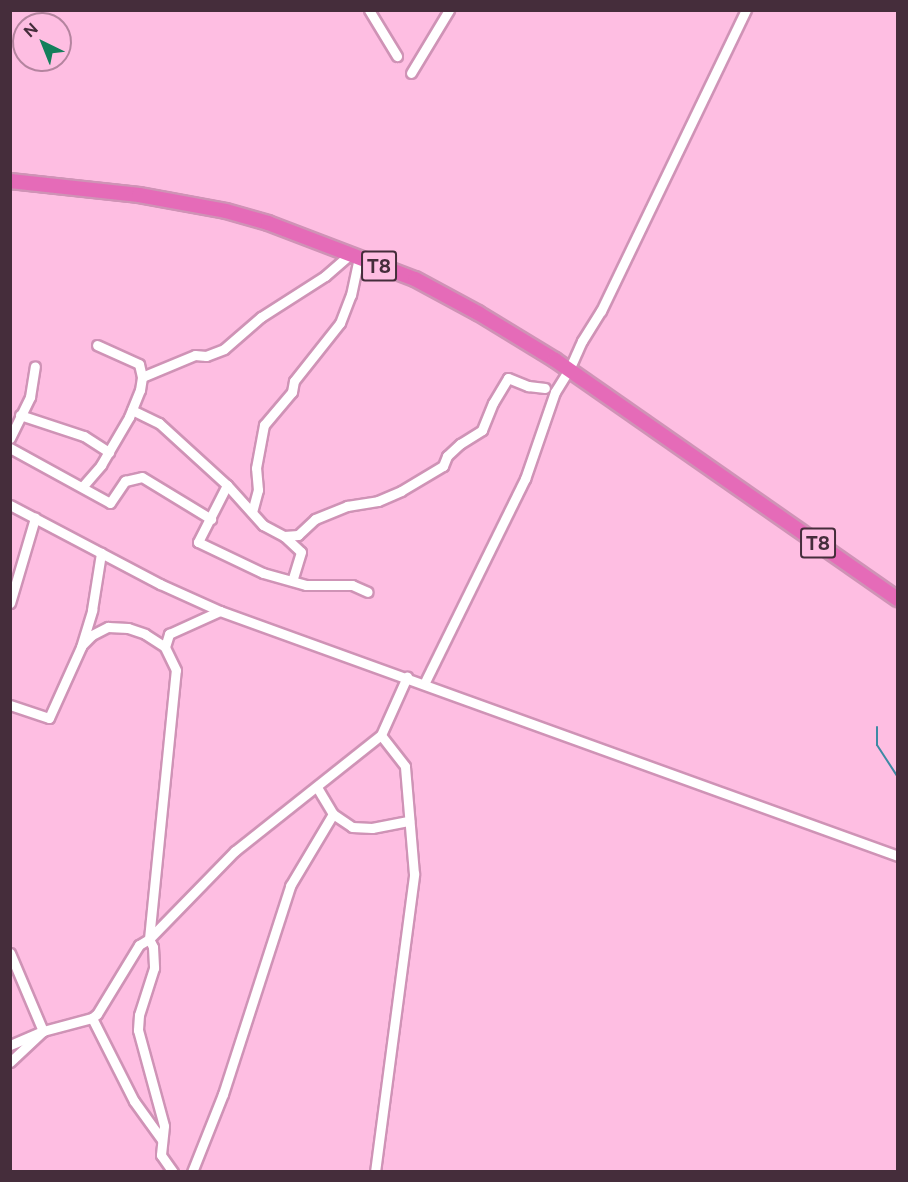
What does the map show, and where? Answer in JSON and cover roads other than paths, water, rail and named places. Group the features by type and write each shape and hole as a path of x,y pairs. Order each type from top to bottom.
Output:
{"highway":[{"name":"T8","path":"10,181 92,188 188,202 268,223 415,279 478,313 569,370 897,599"}],"street":[{"path":"369,10 397,56"},
{"path":"411,73 448,10"},
{"path":"424,684 525,479 555,392 569,370 582,341 602,311 746,10"},
{"path":"142,377 195,354 206,356 224,349 261,317 354,256"},
{"path":"252,512 258,490 256,468 264,425 292,392 294,381 340,323 351,295 354,256"},
{"path":"83,486 109,452 132,410 140,390 142,377 139,364 97,345"},
{"path":"10,438 30,396 35,366"},
{"path":"284,536 298,535 315,519 347,506 378,501 401,491 443,466 447,456 460,444 482,430 493,403 508,378 528,386 545,388"},
{"path":"132,410 159,423 227,485 263,525 284,536 301,552 292,581"},
{"path":"20,415 84,436 109,452"},
{"path":"10,448 83,486 110,503 125,481 142,477 211,519"},
{"path":"227,485 198,542 263,573 306,585 352,585 368,592"},
{"path":"10,505 160,584 220,611 897,856"},
{"path":"10,603 36,518"},
{"path":"10,705 49,718 81,647 92,610 101,553"},
{"path":"165,647 169,634 220,611"},
{"path":"81,647 92,635 108,627 128,628 145,634 165,647 176,670 149,939 153,946 154,968 139,1015 138,1030 164,1126 160,1155 173,1172"},
{"path":"10,1045 43,1031 92,1018 102,1008 139,945 149,939 235,851 381,735 407,677"},
{"path":"375,1172 414,874 405,766 381,735"},
{"path":"317,787 333,814 352,827 372,828 409,821"},
{"path":"192,1172 224,1094 290,886 333,814"},
{"path":"10,953 43,1031"},
{"path":"92,1018 134,1101 162,1140"},
{"path":"10,1062 43,1031"}],"waterway":[{"path":"877,727 877,745 898,777"}]}
